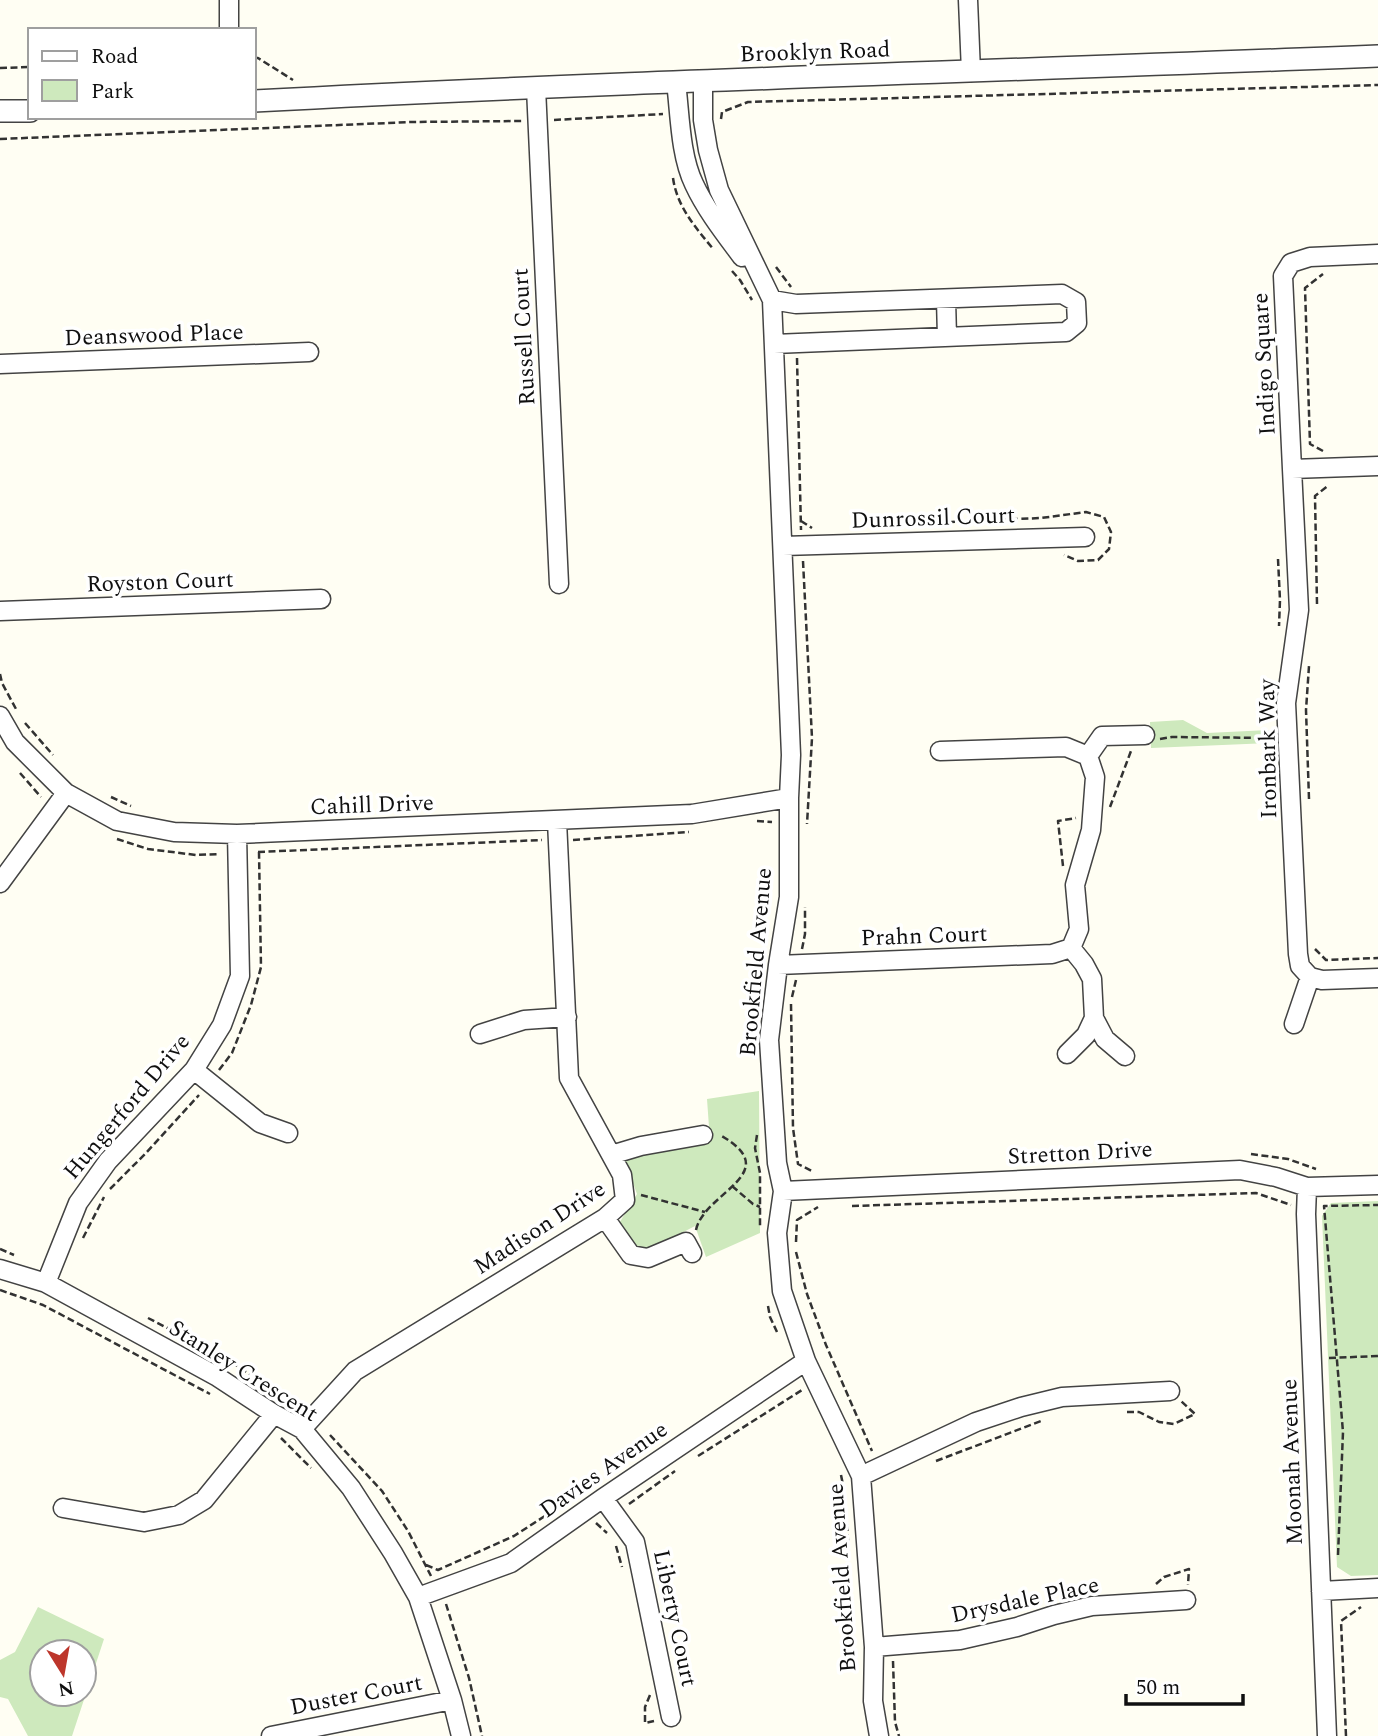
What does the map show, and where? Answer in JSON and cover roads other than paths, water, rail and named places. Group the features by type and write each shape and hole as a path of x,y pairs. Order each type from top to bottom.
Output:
{"street":[{"path":"229,0 229,28"},
{"path":"968,0 971,72"},
{"name":"Brooklyn Road","path":"256,102 676,82 1378,56"},
{"name":"Brookfield Avenue","path":"703,81 703,113 708,150 719,190 772,300 791,755 789,897 769,1040 777,1163 783,1191 777,1233 782,1291 806,1361 861,1476 874,1647 873,1702 879,1736"},
{"path":"676,82 670,116 692,182 772,300 796,304 1062,295 1076,302 1077,323 1066,332 774,344"},
{"name":"Russell Court","path":"536,88 559,583"},
{"path":"0,111 28,111"},
{"path":"685,157 708,150"},
{"name":"Indigo Square","path":"1292,469 1283,276 1291,263 1310,257 1378,254"},
{"path":"946,299 947,337"},
{"name":"Deanswood Place","path":"0,364 309,352"},
{"path":"1292,469 1378,466"},
{"name":"Ironbark Way","path":"1292,469 1298,610 1286,702 1298,954 1300,965 1310,977"},
{"name":"Dunrossil Court","path":"783,546 1085,537"},
{"name":"Royston Court","path":"0,611 321,599"},
{"name":"Cahill Drive","path":"0,716 15,743 66,793 117,821 174,832 237,834 692,814 789,798"},
{"path":"1088,756 1102,736 1146,739"},
{"path":"940,751 1066,747 1088,756 1095,777 1091,830 1075,884 1079,929 1071,948 1092,979 1094,1018 1105,1039 1125,1056"},
{"path":"0,883 66,793"},
{"name":"Madison Drive","path":"306,1425 355,1371 605,1218 625,1200 622,1175 569,1078 556,821"},
{"name":"Hungerford Drive","path":"46,1283 78,1202 108,1161 194,1070 222,1025 240,976 237,834"},
{"name":"Prahn Court","path":"778,965 1052,954 1071,948"},
{"path":"1294,1024 1310,977 1322,980 1378,978"},
{"path":"480,1034 524,1020 567,1017"},
{"path":"1067,1054 1086,1035 1094,1018"},
{"path":"194,1070 260,1123 288,1133"},
{"path":"611,1155 641,1146 704,1135"},
{"name":"Stretton Drive","path":"783,1191 1240,1170 1307,1187 1378,1185"},
{"name":"Moonah Avenue","path":"1307,1187 1327,1736"},
{"path":"605,1218 631,1255 648,1258 686,1242 692,1253"},
{"name":"Stanley Crescent","path":"0,1269 46,1283 216,1376 270,1420 306,1425 351,1488 418,1597 461,1736"},
{"name":"Davies Avenue","path":"418,1597 511,1563 806,1361"},
{"path":"861,1476 976,1422 1021,1407 1062,1397 1170,1391"},
{"path":"63,1508 144,1522 180,1515 204,1500 270,1420"},
{"name":"Liberty Court","path":"603,1498 635,1542 671,1717"},
{"path":"1321,1591 1378,1588"},
{"name":"Drysdale Place","path":"874,1647 960,1640 1092,1606 1186,1600"},
{"name":"Duster Court","path":"271,1736 452,1700"}]}
